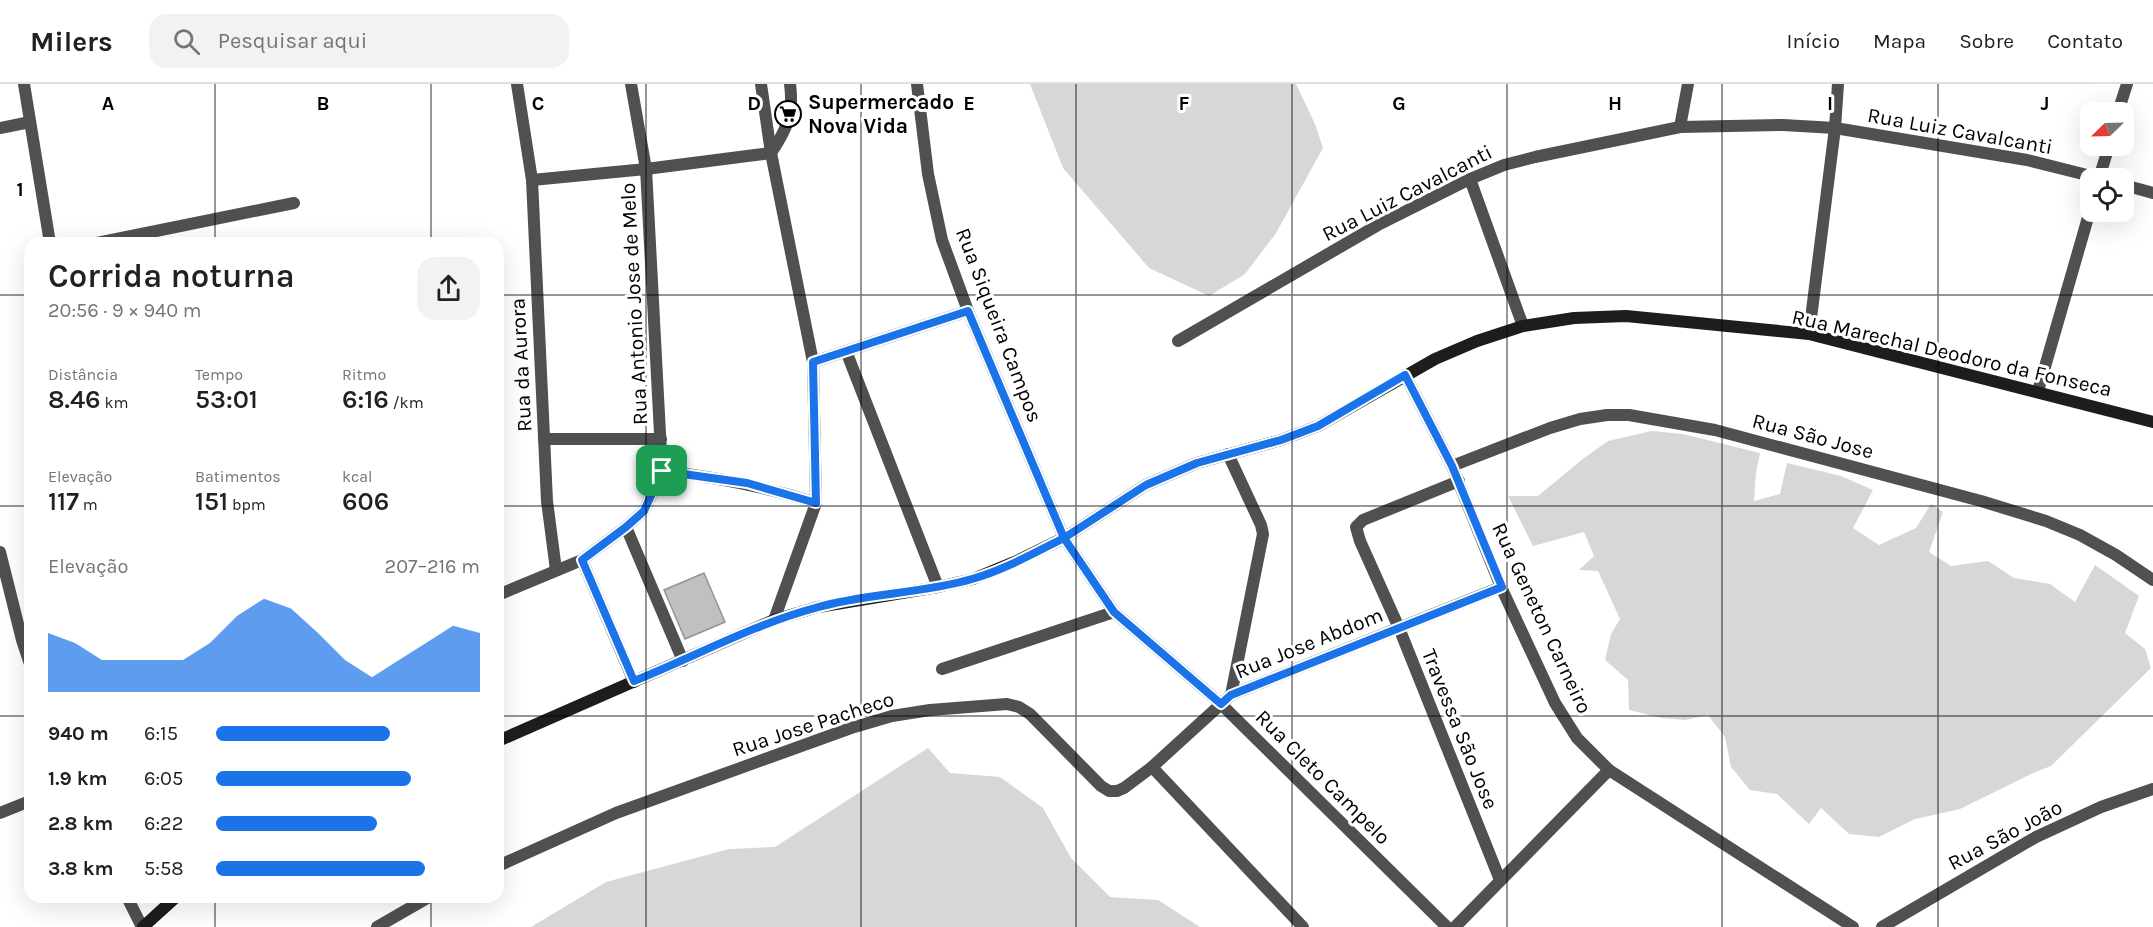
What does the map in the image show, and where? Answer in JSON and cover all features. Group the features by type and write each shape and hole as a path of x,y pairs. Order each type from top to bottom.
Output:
{"main road":[{"name":"Rua Marechal Deodoro da Fonseca","path":"504,738 774,620 818,607 938,587 982,575 1064,538 1146,485 1197,463 1281,440 1318,426 1435,359 1476,341 1523,326 1574,318 1626,316 1809,334 2153,422"},
{"path":"143,927 169,903"}],"street":[{"path":"24,84 49,237"},
{"name":"Rua da Aurora","path":"517,84 532,180 547,501 556,570"},
{"name":"Rua Antonio Jose de Melo","path":"504,592 582,560 626,527 644,511 662,471 646,169 631,84"},
{"path":"761,84 771,153 813,362 816,503 774,620"},
{"path":"532,180 646,169 771,153 790,119 792,99 790,84"},
{"name":"Rua Siqueira Campos","path":"917,84 927,174 942,240 968,311 1064,538 1114,612"},
{"path":"1680,127 1688,84"},
{"path":"1809,334 1835,128 1838,84"},
{"path":"2121,102 2127,84"},
{"path":"0,128 30,122"},
{"name":"Rua Luiz Cavalcanti","path":"1178,341 1378,225 1470,179 1504,165 1535,157 1680,127 1783,125 1835,128 2027,160 2080,173"},
{"path":"1470,179 1523,326"},
{"path":"2134,188 2153,193"},
{"path":"127,237 294,203"},
{"path":"2038,391 2087,222"},
{"path":"813,362 968,311"},
{"path":"846,351 938,587"},
{"name":"Rua Geneton Carneiro","path":"1405,375 1452,466 1502,587 1555,704 1577,738 1609,770 1853,927"},
{"name":"Rua São Jose","path":"1452,466 1550,428 1580,419 1629,415 1715,430 1981,501 2046,521 2080,535 2116,555 2153,580"},
{"path":"544,439 661,439"},
{"path":"1228,454 1263,534 1231,695"},
{"path":"662,471 747,483 816,503"},
{"name":"Travessa São Jose","path":"1459,482 1363,520 1356,527 1500,880"},
{"path":"626,527 683,661"},
{"path":"0,552 24,646"},
{"path":"582,560 634,681"},
{"name":"Rua Jose Abdom","path":"1152,766 1231,695 1502,587"},
{"path":"942,669 1114,612"},
{"name":"Rua Cleto Campelo","path":"1114,612 1221,704 1447,927"},
{"name":"Rua Jose Pacheco","path":"504,863 616,813 803,745 892,716 930,710 1008,704 1019,707 1030,714 1101,786 1109,791 1117,792 1124,788 1152,766"},
{"path":"1152,766 1303,927"},
{"path":"1455,927 1609,770"},
{"name":"Rua São João","path":"1882,927 2036,837 2101,807 2153,789"},
{"path":"0,813 24,803"},
{"path":"130,903 143,927"},
{"path":"377,927 419,903"}],"shaded area":[{"path":"1030,84 1296,84 1315,124 1323,148 1276,233 1245,274 1209,296 1149,268 1063,168"},
{"path":"1652,431 1683,434 1760,453 1754,501 1780,494 1787,463 1841,476 1873,490 1853,528 1879,545 1916,528 1931,504 1943,512 1929,552 1951,566 1988,561 2014,578 2050,584 2075,602 2095,565 2139,596 2125,633 2145,649 2151,668 2051,766 1960,809 1915,819 1879,837 1849,834 1821,808 1809,824 1777,794 1750,790 1731,767 1725,737 1708,715 1685,720 1662,718 1629,710 1628,680 1605,660 1611,634 1620,619 1598,571 1579,570 1594,556 1584,532 1533,546 1508,496 1538,496 1608,441"},
{"path":"928,748 950,773 1000,777 1043,808 1071,858 1110,897 1158,900 1200,927 531,927 606,882 729,849 775,847"}],"building":[{"path":"704,573 725,622 685,639 664,590"}],"place":[{"name":"Supermercado Nova Vida","path":"788,114"}],"route":[{"path":"662,471 655,491 644,511 582,560 634,681 774,620 818,607 973,579 1064,538 1114,612 1221,704 1231,695 1502,587 1452,466 1405,375 1318,426 1281,440 1197,463 1146,485 1064,538 968,311 813,362 816,503 747,483 711,476 662,471"}]}
